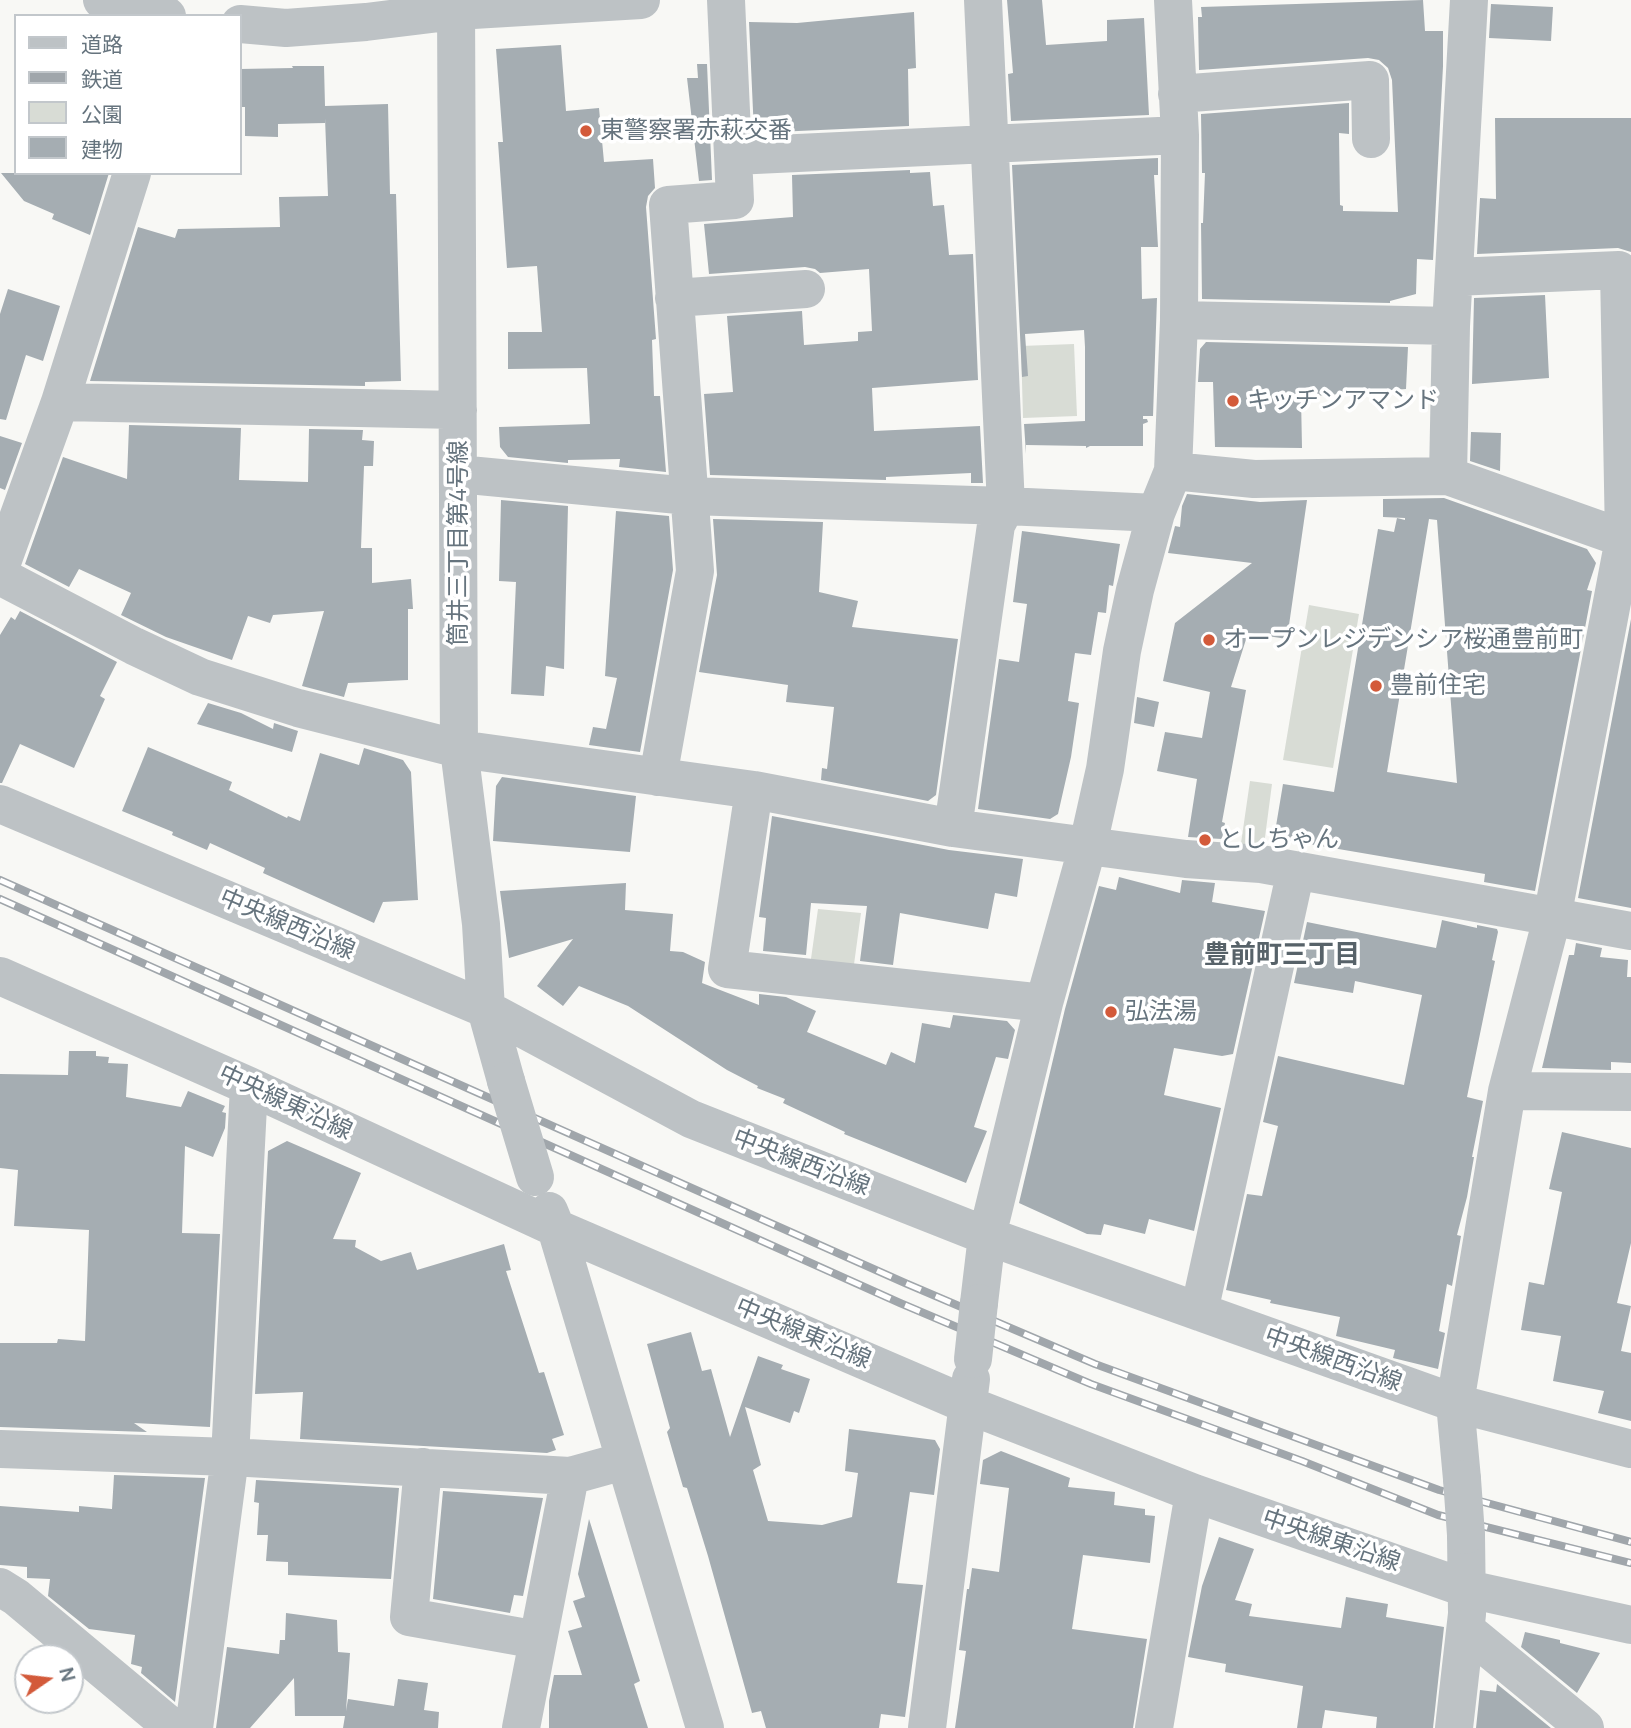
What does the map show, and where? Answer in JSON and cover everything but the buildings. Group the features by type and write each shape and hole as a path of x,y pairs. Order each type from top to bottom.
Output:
{"street":[{"path":"102,0 159,14"},
{"path":"242,24 286,28 366,23 456,6 641,0"},
{"path":"658,777 695,571 668,205 735,200 726,0"},
{"path":"953,828 996,525 1006,506 984,0"},
{"path":"928,1728 987,1236 1044,1003 1088,845 1105,769 1122,651 1135,590 1156,513 1172,471 1179,320 1180,135 1172,0"},
{"path":"1448,476 1451,326 1469,0"},
{"name":"筒井三丁目第4号線","path":"456,6 459,749 481,924 486,1009 535,1177 556,1228 705,1728"},
{"path":"1177,94 1370,80 1371,139"},
{"path":"733,156 1180,135"},
{"path":"0,568 60,402 131,175"},
{"path":"1454,277 1619,270 1629,539 1552,918 1507,1091 1455,1404 1468,1589 1466,1630 1454,1728"},
{"path":"674,298 806,289"},
{"path":"1179,320 1451,326"},
{"path":"60,402 458,410"},
{"path":"1172,471 1254,479 1448,476 1629,539"},
{"path":"458,474 689,496 1156,513"},
{"path":"0,576 200,677 298,708 459,749 754,790 953,828 1186,859 1245,862 1631,931"},
{"path":"754,790 727,969 1044,1003"},
{"name":"中央線西沿線","path":"0,804 486,1009 691,1119 987,1236 1455,1404 1631,1449"},
{"path":"1199,1312 1296,870"},
{"name":"中央線東沿線","path":"0,976 249,1086 556,1228 968,1405 1194,1493 1468,1589 1631,1625"},
{"path":"194,1728 230,1457 249,1086"},
{"path":"1507,1091 1631,1092"},
{"path":"0,1449 230,1457 570,1476 624,1461"},
{"path":"423,1467 409,1617 538,1640"},
{"path":"521,1728 570,1476"},
{"path":"1154,1728 1194,1493"},
{"path":"0,1587 16,1597 173,1728"},
{"path":"1466,1630 1585,1728"}],"green space":[{"path":"1074,344 1077,416 1023,418 1021,346"},
{"path":"1309,605 1359,614 1333,768 1283,760"},
{"path":"1250,781 1272,784 1262,860 1239,857"},
{"path":"818,909 861,913 852,979 809,973"}],"railway":[{"path":"0,880 905,1283 1095,1364 1439,1490 1631,1542"},
{"path":"0,899 900,1303 1091,1384 1302,1461 1438,1515 1631,1563"}],"place":[{"name":"東警察署赤萩交番","path":"586,131"},
{"name":"キッチンアマンド","path":"1233,401"},
{"name":"オープンレジデンシア桜通豊前町","path":"1209,640"},
{"name":"豊前住宅","path":"1376,686"},
{"name":"としちゃん","path":"1205,840"},
{"name":"弘法湯","path":"1111,1012"}],"district":[{"name":"豊前町三丁目","path":"1282,956"}]}
